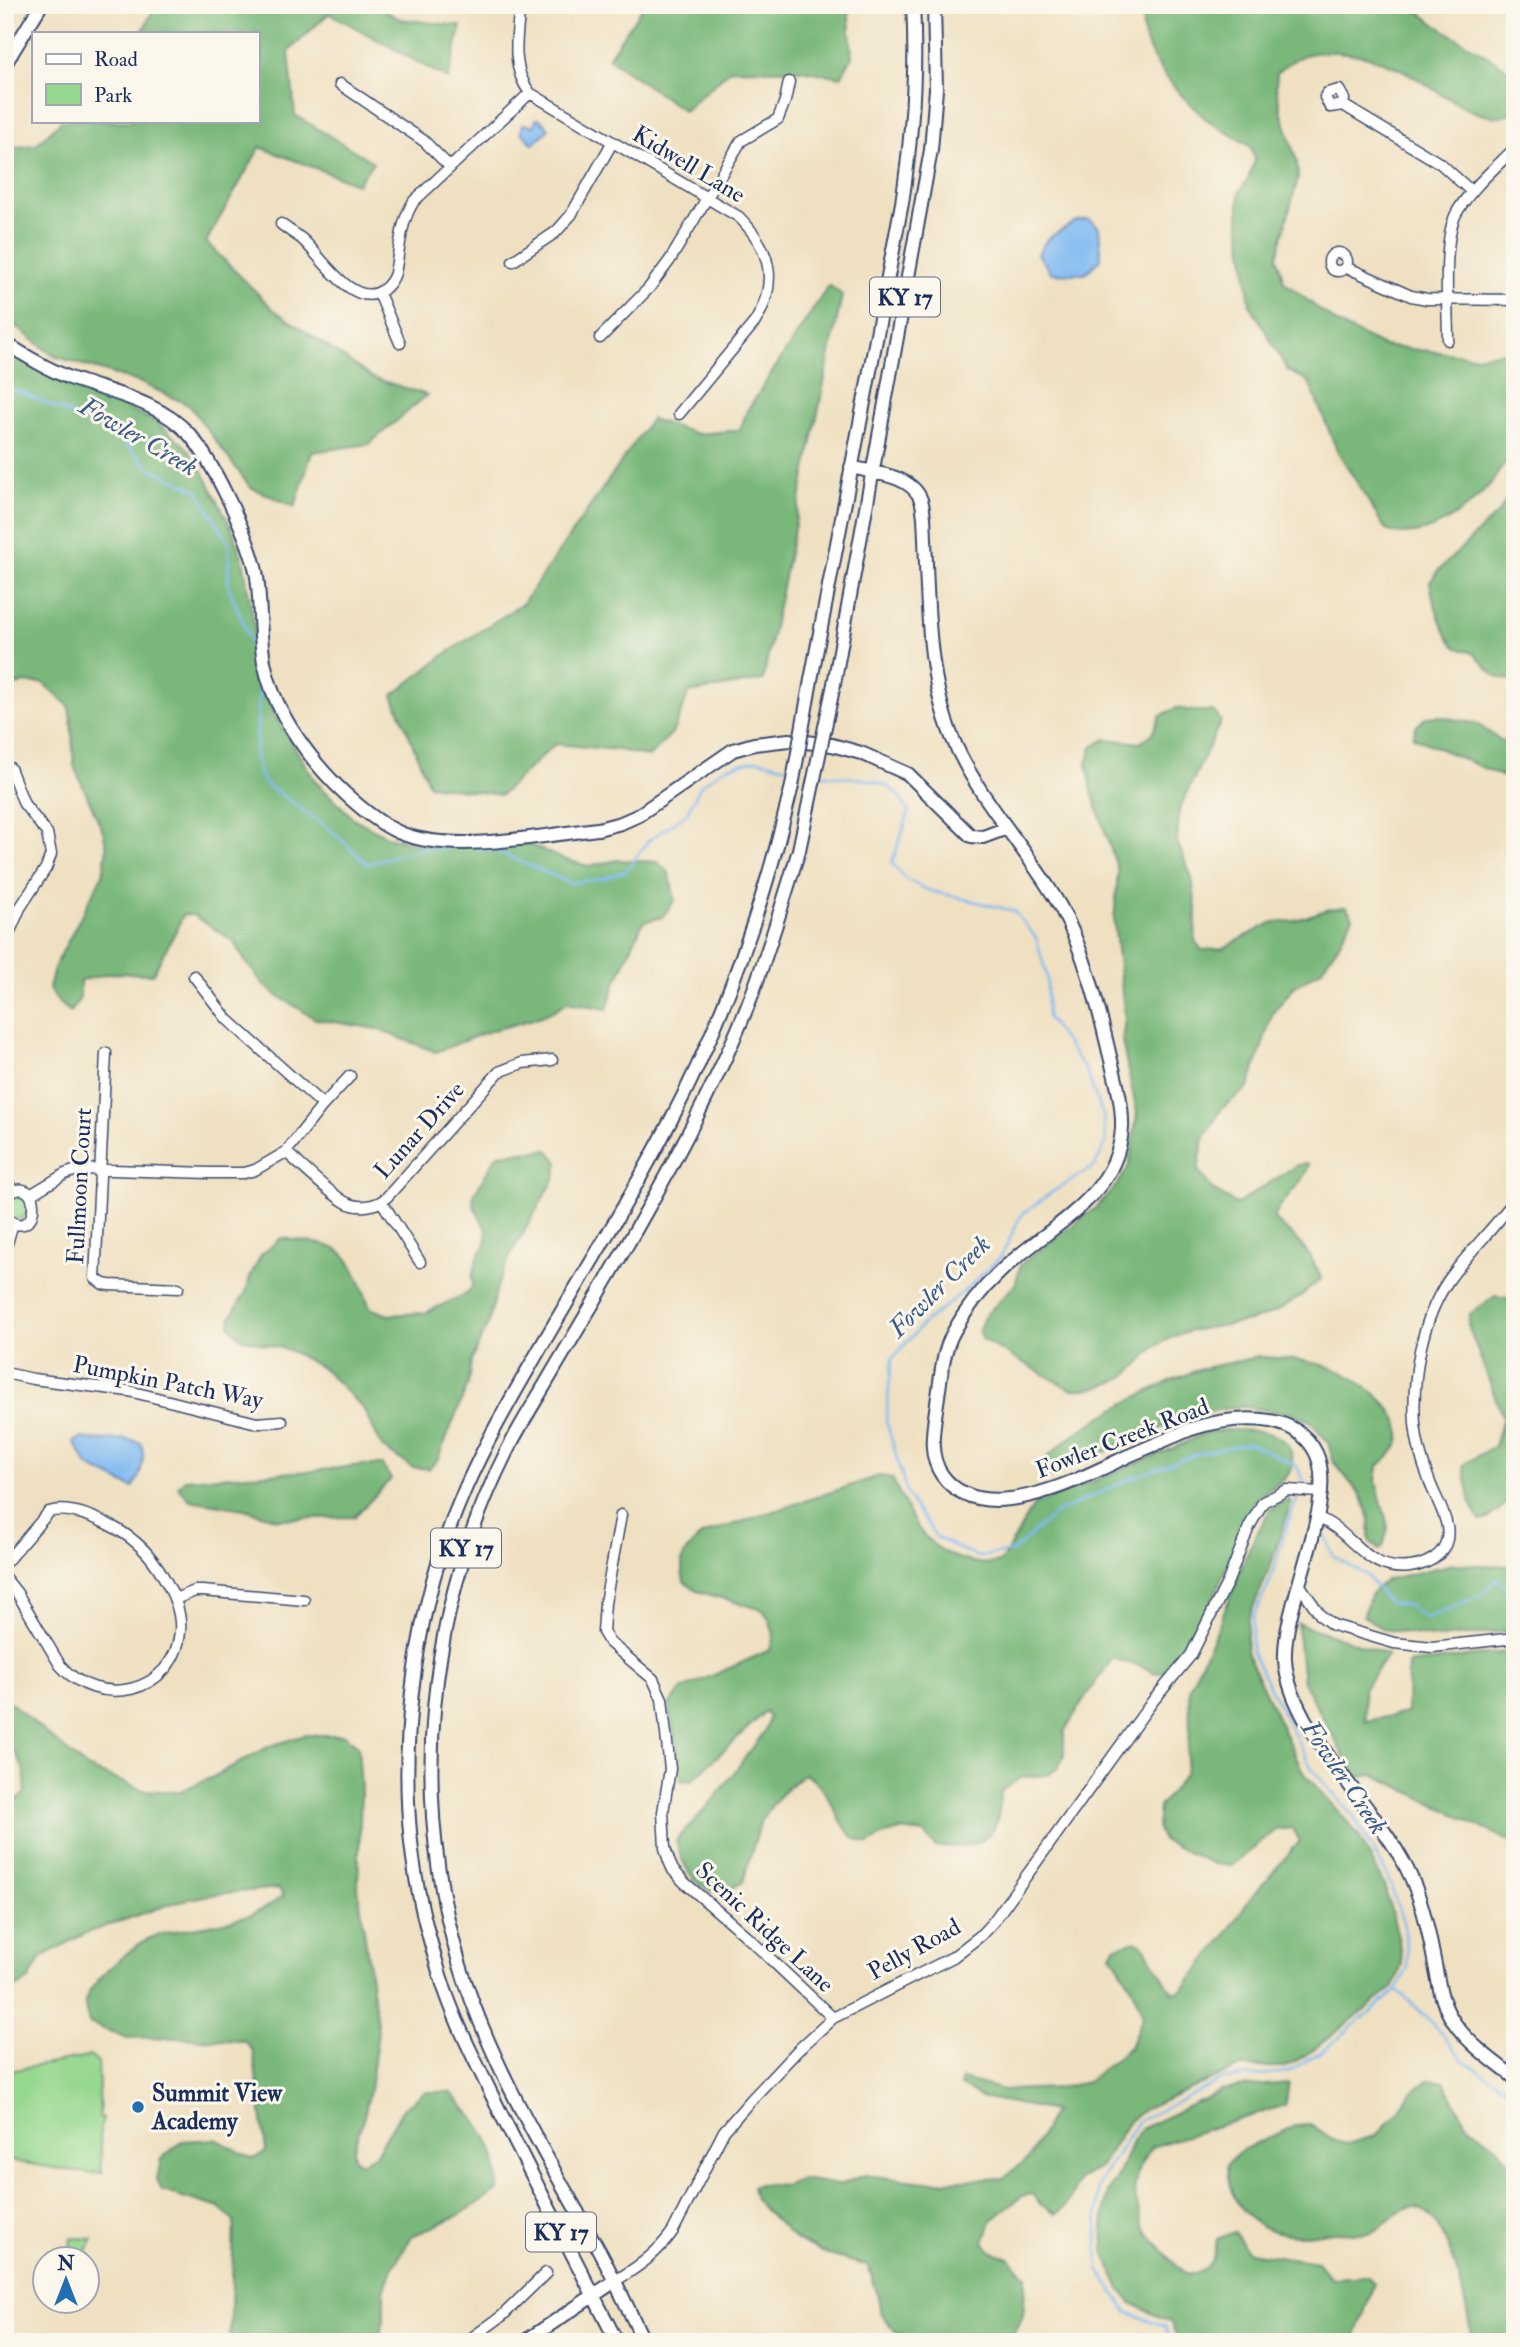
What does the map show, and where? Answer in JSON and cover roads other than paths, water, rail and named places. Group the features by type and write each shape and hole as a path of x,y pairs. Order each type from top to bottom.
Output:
{"main road":[{"path":"5,64 41,5"},
{"name":"KY 17","path":"617,2342 466,2041 441,1979 421,1903 413,1853 409,1766 414,1683 420,1640 436,1569 466,1488 494,1428 673,1116 747,945 777,845 792,786 902,203 915,71 913,5"},
{"name":"KY 17","path":"644,2342 615,2281 504,2074 478,2016 461,1967 443,1895 432,1812 432,1719 436,1678 457,1576 468,1541 505,1455 669,1170 723,1065 762,966 799,850 834,684 923,201 936,89 934,5"},
{"path":"5,343 58,373 165,414 189,434 214,470 252,556 257,576 264,661 283,717 330,778 374,816 402,833 453,843 598,829 637,816 733,750 754,744 789,740 832,745 861,753 908,774 971,836 983,837 1007,828"},
{"name":"Fowler Creek Road","path":"851,467 902,480 915,489 921,500 933,666 944,716 963,761 1060,907 1077,943 1100,1016 1121,1102 1120,1144 1111,1171 1099,1188 1001,1271 968,1309 953,1333 945,1356 933,1427 932,1444 938,1469 943,1477 964,1493 980,1498 1012,1498 1051,1490 1209,1423 1240,1420 1278,1423 1296,1431 1308,1442 1315,1452 1321,1471 1320,1492 1284,1647 1293,1697 1316,1737 1392,1842 1407,1868 1421,1903 1440,1990 1450,2017 1474,2046 1515,2078"},
{"name":"Pelly Road","path":"524,2342 615,2281"}],"street":[{"path":"281,224 303,240 346,286 355,292 379,293 393,279 404,219 414,201 530,93 516,65 520,5"},
{"path":"600,338 649,288 670,260 741,141 778,119 789,82"},
{"path":"340,84 424,141 450,167"},
{"name":"Kidwell Lane","path":"530,93 739,218 761,243 768,264 768,284 763,309 679,414"},
{"path":"1343,105 1441,164 1472,192"},
{"path":"513,261 556,232 571,215 612,143"},
{"path":"1448,340 1450,227 1457,211 1472,192 1515,148"},
{"path":"1346,267 1411,296 1448,300 1515,299"},
{"path":"379,293 400,343"},
{"path":"5,943 20,908 46,868 51,854 47,833 24,804 10,768"},
{"path":"194,976 227,1019 323,1105"},
{"name":"Fullmoon Court","path":"106,1054 96,1278 109,1285 178,1288"},
{"name":"Lunar Drive","path":"286,1152 345,1202 360,1206 382,1202 499,1072 522,1063 552,1060"},
{"path":"30,1195 65,1174 80,1169 244,1173 265,1166 286,1152 349,1076"},
{"path":"5,1175 9,1194 22,1191 30,1195 35,1205 32,1216 24,1223 9,1220 5,1250"},
{"path":"1316,1517 1335,1526 1379,1564 1410,1567 1424,1563 1444,1548 1448,1533 1447,1522 1429,1482 1418,1446 1415,1396 1423,1339 1443,1289 1515,1199"},
{"path":"382,1202 420,1262"},
{"name":"Pumpkin Patch Way","path":"5,1373 129,1391 257,1423 282,1421"},
{"name":"Pelly Road","path":"615,2281 648,2260 662,2247 673,2231 724,2131 768,2080 833,2018 953,1957 993,1922 1152,1702 1191,1655 1228,1581 1256,1511 1263,1502 1287,1490 1320,1492"},
{"path":"5,1563 49,1512 66,1510 103,1522 134,1541 159,1569 175,1599 180,1630 174,1654 158,1676 139,1687 125,1691 86,1686 66,1672 5,1578"},
{"name":"Scenic Ridge Lane","path":"621,1515 605,1603 603,1632 609,1642 653,1679 662,1699 670,1769 663,1812 665,1848 669,1861 685,1883 833,2018"},
{"path":"1299,1584 1321,1616 1333,1625 1394,1643 1432,1647 1515,1638"},
{"path":"175,1599 195,1591 203,1591 304,1600"},
{"path":"466,2342 502,2316 546,2273"}],"water":[{"path":"536,119 540,119 549,129 533,144 521,132 523,124 534,126"},
{"path":"1089,219 1099,227 1101,259 1085,274 1051,273 1038,254 1047,239 1076,221"},
{"path":"82,1438 141,1443 142,1466 133,1488 88,1466 74,1442"}],"waterway":[{"name":"Fowler Creek","path":"5,388 23,393 97,426 120,439 150,468 197,490 229,543 228,585 250,640 260,684 255,759 263,782 331,830 367,864 421,848 448,849"},
{"name":"Fowler Creek","path":"476,849 490,849 571,883 601,879 626,871 648,841 687,813 701,785 726,767 758,760 791,768"},
{"name":"Fowler Creek","path":"821,774 871,781 898,795 909,812 892,863 905,879 927,890 1014,911 1036,938 1047,976 1047,1017 1085,1069 1103,1115 1106,1143 1095,1166 1021,1215 1001,1257 924,1323 892,1359 886,1420 908,1497 937,1538 977,1557 1013,1551 1056,1513 1132,1478 1200,1453 1249,1443 1296,1465 1304,1482 1288,1522 1271,1579 1253,1617 1251,1651 1312,1769 1355,1819 1387,1874 1404,1926 1408,1968 1397,1990 1325,2049 1288,2072 1223,2079 1137,2122 1098,2185 1099,2270 1127,2312 1165,2326 1171,2342"},
{"path":"1324,1533 1333,1556 1366,1575 1389,1603 1408,1605 1426,1618 1482,1595 1497,1579 1515,1595"},
{"path":"1397,1990 1428,2018 1464,2061 1515,2093"}],"place":[{"name":"Summit View Academy","path":"138,2107"}]}
